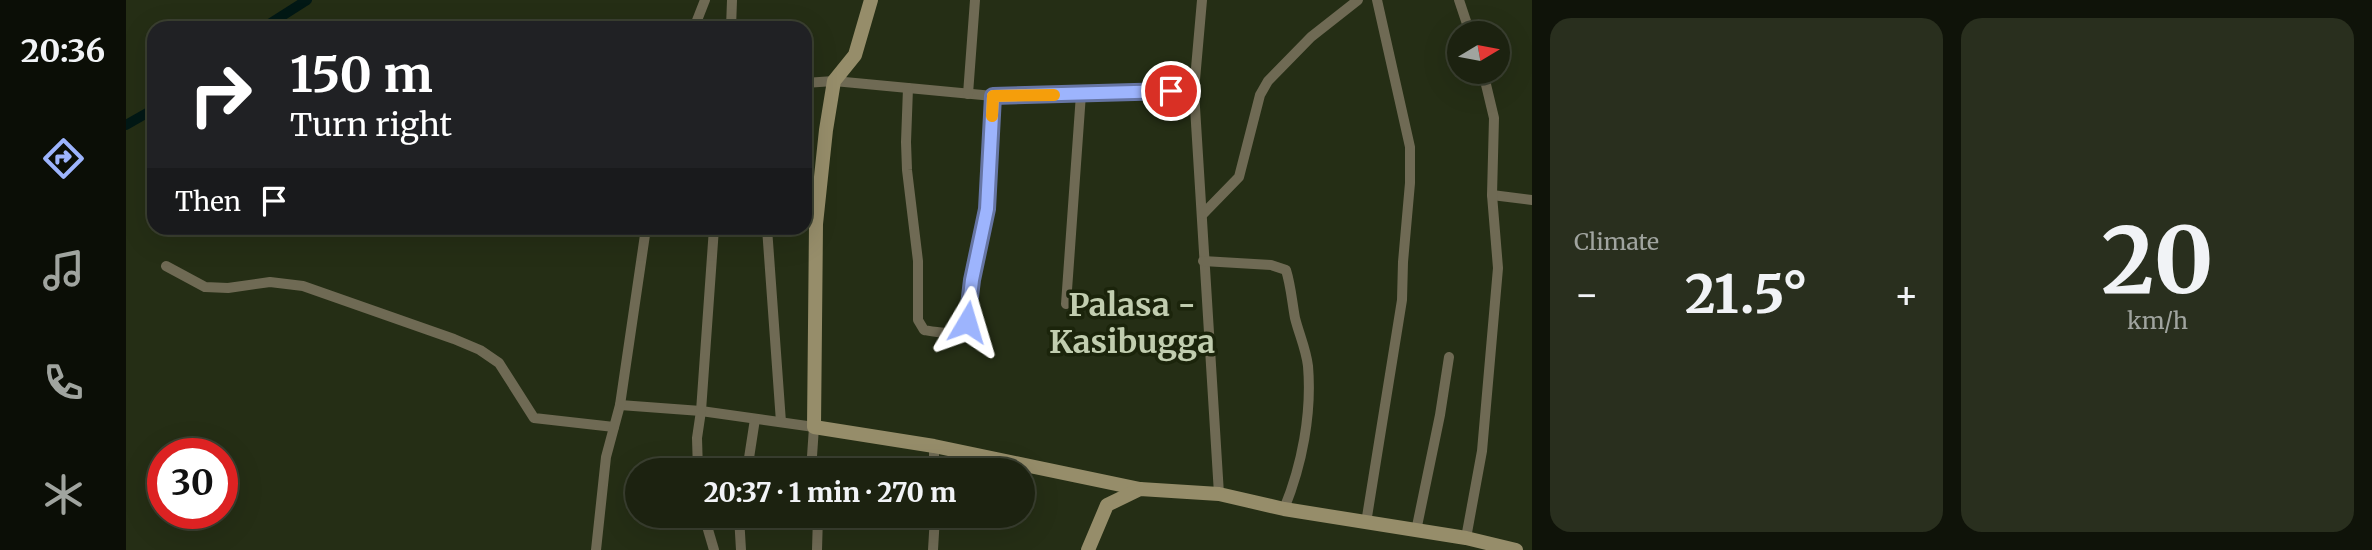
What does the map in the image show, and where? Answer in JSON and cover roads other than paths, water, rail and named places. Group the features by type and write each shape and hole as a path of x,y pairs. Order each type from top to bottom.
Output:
{"main road":[{"path":"871,0 855,55 834,81 826,130 816,224 814,427 934,446 1140,489 1219,494 1284,509 1466,538 1516,550"},
{"path":"1088,550 1107,505 1140,489"}],"street":[{"path":"697,21 705,0"},
{"path":"731,21 732,0"},
{"path":"968,94 975,0"},
{"path":"1202,0 1194,91 1219,494"},
{"path":"1203,214 1238,177 1260,95 1268,81 1311,37 1358,0"},
{"path":"1366,523 1402,300 1410,183 1410,147 1377,0"},
{"path":"1459,0 1466,21"},
{"path":"812,83 834,81 993,96 1194,91"},
{"path":"1466,538 1482,451 1498,268 1492,195 1494,118 1486,84"},
{"path":"908,88 906,142 918,261 918,320 923,330 939,332 958,333 964,330 967,322 972,280 987,209 993,96"},
{"path":"1066,304 1081,94"},
{"path":"1492,195 1532,200"},
{"path":"596,550 606,457 620,405 645,235"},
{"path":"698,458 714,235"},
{"path":"768,235 781,422"},
{"path":"1203,261 1271,265 1286,270 1308,365 1303,448 1295,481 1284,509"},
{"path":"166,266 205,287 240,287 256,282 286,283 303,286 386,315 492,357 499,363 534,418 614,427"},
{"path":"1416,531 1449,357"},
{"path":"620,405 701,411 814,427 812,458"},
{"path":"749,458 755,419"},
{"path":"934,446 934,458"},
{"path":"708,528 714,550"},
{"path":"740,528 741,550"},
{"path":"817,550 818,528"},
{"path":"933,550 934,528"}],"waterway":[{"path":"274,21 307,0"},
{"path":"126,125 147,113"}],"district":[{"name":"Palasa - Kasibugga","path":"1132,324"}]}
